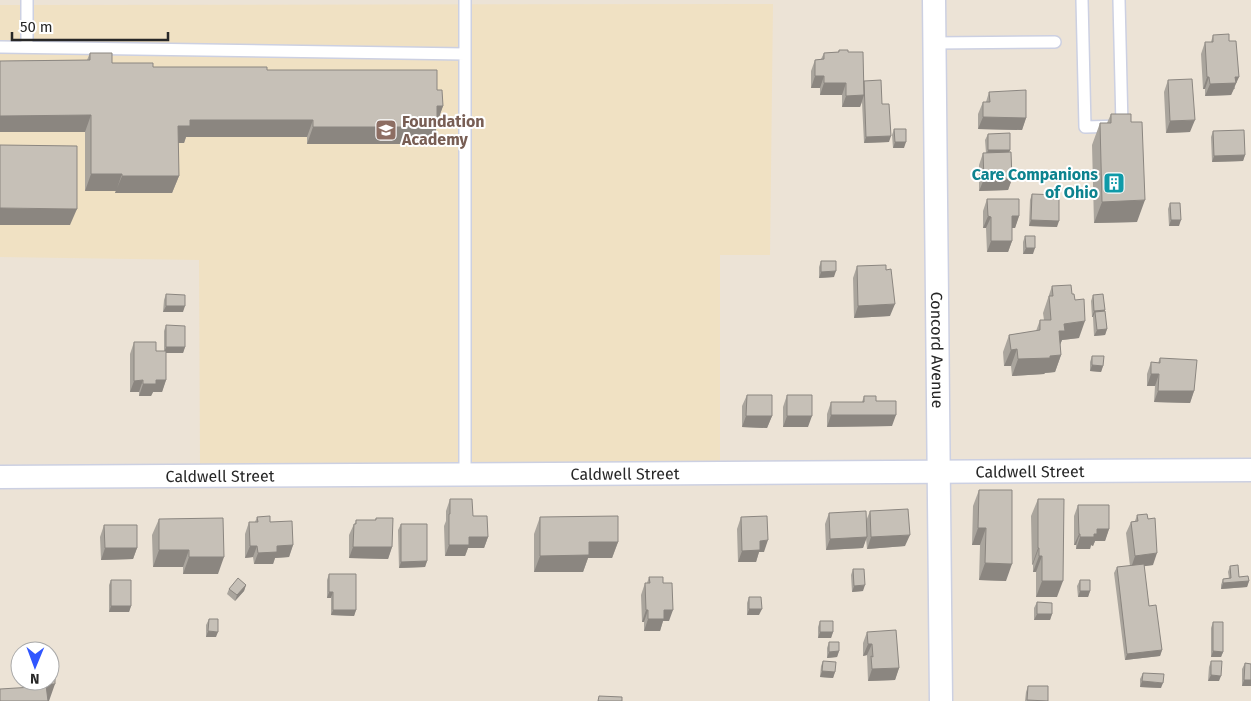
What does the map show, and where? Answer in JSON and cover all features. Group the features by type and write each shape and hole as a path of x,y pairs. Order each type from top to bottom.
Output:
{"street":[{"name":"Concord Avenue","path":"934,0 942,701"},
{"name":"Caldwell Street","path":"0,476 1251,470"}],"lane":[{"path":"27,0 27,47"},
{"path":"464,475 465,0"},
{"path":"1082,0 1085,127 1122,126 1119,0"},
{"path":"934,43 1055,42"},
{"path":"0,47 465,54"}],"shaded area":[{"name":"Foundation Academy","path":"773,4 770,255 720,255 720,465 200,465 199,260 0,257 0,5"}],"building":[{"path":"1229,34 1229,41 1236,41 1239,77 1235,77 1236,83 1210,84 1209,77 1207,77 1205,42 1213,42 1213,35"},
{"path":"839,50 863,52 864,95 846,96 846,83 824,83 824,76 815,76 815,60 824,59 824,53 839,52"},
{"path":"90,53 112,53 112,63 153,63 153,67 267,67 267,70 437,70 437,90 442,90 443,106 437,106 437,127 313,127 313,120 190,120 190,126 178,126 179,176 91,174 91,115 0,116 0,61 90,60"},
{"path":"1192,79 1195,120 1170,121 1168,80"},
{"path":"881,80 882,104 889,104 891,136 866,137 864,81"},
{"path":"1026,90 1026,118 983,117 983,102 990,102 989,92"},
{"name":"Care Companions of Ohio","path":"1111,114 1131,114 1131,122 1142,122 1145,200 1102,202 1100,123 1111,123"},
{"path":"894,129 906,129 906,142 895,142"},
{"path":"1244,130 1245,155 1214,156 1213,131"},
{"path":"1010,133 1010,150 988,150 988,134"},
{"path":"0,145 77,146 77,209 0,208"},
{"path":"1011,152 1012,179 984,179 983,153"},
{"path":"1032,194 1059,195 1059,221 1031,220"},
{"path":"987,199 1019,199 1019,216 1012,216 1012,241 991,241 991,217 988,216"},
{"path":"1170,203 1180,203 1181,220 1171,220"},
{"path":"1025,236 1035,236 1035,248 1026,248"},
{"path":"821,261 836,261 836,271 821,272"},
{"path":"886,265 886,270 891,269 895,304 858,306 857,266"},
{"path":"1071,285 1075,300 1084,299 1085,321 1064,324 1065,331 1059,331 1061,355 1050,356 1050,358 1018,359 1017,349 1011,350 1009,335 1040,330 1040,320 1051,320 1049,296 1053,296 1052,286"},
{"path":"166,294 185,295 185,306 166,306"},
{"path":"1103,294 1105,310 1094,311 1093,295"},
{"path":"1105,311 1107,329 1097,330 1095,312"},
{"path":"166,325 185,326 185,347 166,347"},
{"path":"134,342 156,342 156,351 166,351 166,380 156,380 156,384 143,384 143,380 134,381"},
{"path":"1092,356 1104,356 1103,366 1092,365"},
{"path":"1160,358 1197,360 1194,391 1158,391 1159,374 1151,374 1151,362 1160,363"},
{"path":"747,395 772,395 772,416 746,416"},
{"path":"787,395 812,395 812,416 787,416"},
{"path":"864,396 876,396 876,401 896,401 896,415 831,415 831,402 864,402"},
{"path":"979,490 1012,490 1012,564 985,563 986,528 978,528"},
{"path":"450,499 472,499 473,516 487,516 488,537 469,537 469,545 449,545"},
{"path":"1038,499 1064,499 1063,581 1042,581 1042,556 1039,556 1038,548"},
{"path":"1078,505 1109,505 1109,529 1097,529 1097,534 1094,534 1094,537 1080,537"},
{"path":"908,509 910,535 871,537 870,511"},
{"path":"866,511 867,537 830,539 829,513"},
{"path":"1147,514 1148,519 1155,518 1157,553 1135,556 1131,522 1138,521 1137,515"},
{"path":"270,516 270,522 292,521 293,545 277,546 277,552 258,553 257,546 250,546 249,522 258,522 257,517"},
{"path":"618,516 618,542 589,542 589,555 540,556 540,517"},
{"path":"767,516 768,540 760,541 760,550 742,551 741,517"},
{"path":"223,518 224,557 189,557 189,550 159,550 159,519"},
{"path":"376,518 393,518 392,547 353,547 354,524 356,524 356,520 376,520"},
{"path":"401,524 427,524 427,561 401,562"},
{"path":"104,525 137,525 137,548 105,548"},
{"path":"1144,564 1149,606 1156,605 1162,650 1127,654 1117,567"},
{"path":"1238,565 1239,577 1248,576 1249,581 1223,583 1223,579 1231,578 1230,566"},
{"path":"853,569 864,569 865,585 854,586"},
{"path":"329,574 356,574 356,610 333,610 333,592 329,592"},
{"path":"649,577 663,577 663,583 672,583 673,610 664,610 664,619 648,619 645,583 650,583"},
{"path":"238,578 246,585 237,595 229,589"},
{"path":"111,580 131,580 131,606 111,606"},
{"path":"1080,580 1090,580 1090,591 1080,591"},
{"path":"749,597 761,597 762,609 749,609"},
{"path":"1037,602 1052,603 1052,614 1037,614"},
{"path":"209,619 218,619 218,632 208,631"},
{"path":"820,621 833,621 833,632 820,632"},
{"path":"1213,622 1223,622 1223,652 1213,651"},
{"path":"896,630 899,668 872,669 872,644 868,644 867,632"},
{"path":"829,642 839,642 839,651 829,652"},
{"path":"823,661 836,662 835,672 822,671"},
{"path":"1211,661 1222,661 1221,676 1211,675"},
{"path":"1245,663 1251,664 1251,680 1244,680"},
{"path":"1143,673 1164,674 1163,683 1142,681"},
{"path":"1028,686 1048,686 1048,701 1027,700"},
{"path":"10,688 10,691 47,691 48,701 0,701 0,689"},
{"path":"599,696 622,697 622,701 598,701"}],"place":[{"name":"Foundation Academy","path":"386,130"},
{"name":"Care Companions of Ohio","path":"1114,183"}]}
